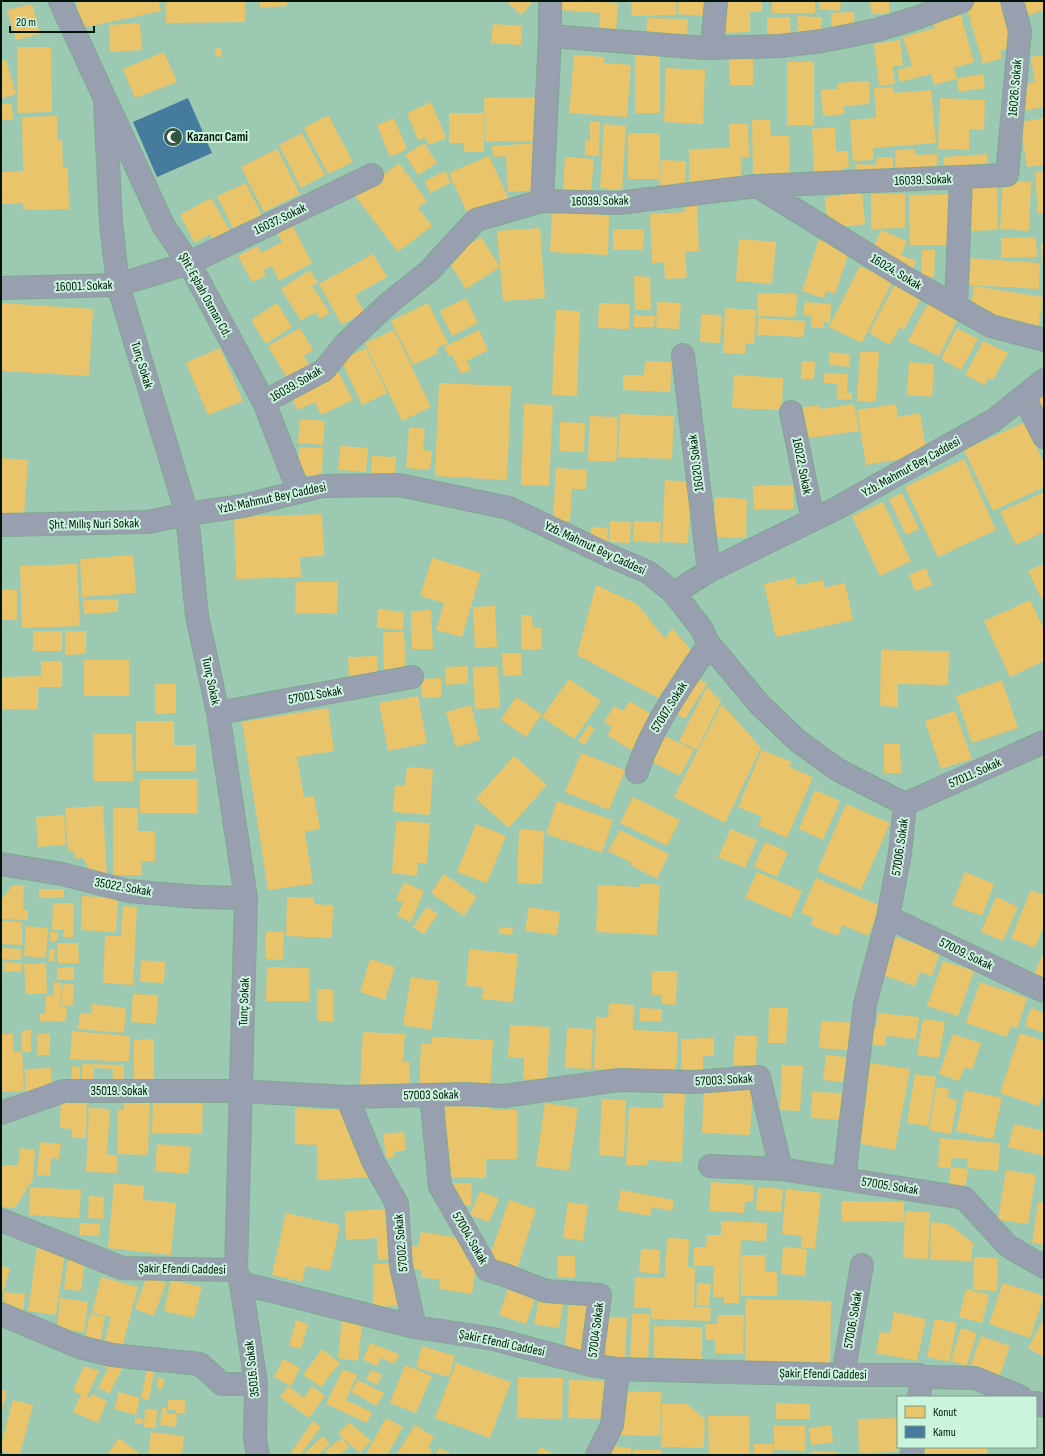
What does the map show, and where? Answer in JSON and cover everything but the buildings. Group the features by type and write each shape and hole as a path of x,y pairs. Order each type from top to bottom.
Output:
{"street":[{"name":"Şht. Eşbah Osman Cd.","path":"60,1 164,227 189,263 264,402 299,492"},
{"path":"542,201 550,36 550,1"},
{"path":"712,47 716,1"},
{"path":"550,36 705,48 780,46 822,41 877,30 919,17 962,1"},
{"name":"16026. Sokak","path":"1007,175 1020,31 1012,1"},
{"name":"Tunç Sokak","path":"105,101 110,223 118,285 187,514 197,616 218,713 246,898 241,1091 239,1277"},
{"name":"16037. Sokak","path":"189,263 372,175"},
{"name":"16039. Sokak","path":"264,402 324,370 346,343 389,303 429,272 476,220 542,201 618,203 757,186 1007,175"},
{"path":"956,306 961,178"},
{"name":"16024. Sokak","path":"757,186 904,277 990,326 1044,340"},
{"name":"16001. Sokak","path":"1,288 118,285 189,263"},
{"name":"16020. Sokak","path":"683,355 709,571"},
{"name":"Yzb. Mahmut Bey Caddesi","path":"187,514 243,506 322,486 398,485 509,508 608,555 648,572 674,593 709,571 837,508 994,420 1044,380"},
{"path":"1024,397 1044,437"},
{"name":"16022. Sokak","path":"791,412 813,520"},
{"name":"Şht. Mıllış Nuri Sokak","path":"1,526 148,522 187,514"},
{"name":"57006. Sokak","path":"674,593 700,628 709,644 760,705 798,740 838,770 905,804 900,853 888,917 865,1004 844,1179"},
{"name":"57007. Sokak","path":"637,772 644,751 654,729 709,644"},
{"name":"57001 Sokak","path":"218,713 412,677"},
{"name":"57011. Sokak","path":"905,804 1044,742"},
{"name":"35022. Sokak","path":"1,864 62,874 128,891 198,897 246,898"},
{"name":"57009. Sokak","path":"888,917 1044,991"},
{"name":"57003. Sokak","path":"619,1080 695,1082 759,1077 781,1169"},
{"name":"57003 Sokak","path":"241,1091 346,1096 503,1096 619,1080"},
{"name":"35019. Sokak","path":"1,1113 64,1091 241,1091"},
{"name":"57004. Sokak","path":"431,1095 440,1186 488,1270 546,1291 600,1295"},
{"name":"57002. Sokak","path":"346,1096 373,1161 397,1204 401,1266 415,1327"},
{"name":"57005. Sokak","path":"710,1166 781,1169 964,1198 1008,1246 1044,1267"},
{"name":"Şakir Efendi Caddesi","path":"1,1220 122,1268 239,1277 415,1327 494,1339 591,1365 618,1369 919,1376 921,1387 975,1378 1019,1396"},
{"name":"57006. Sokak","path":"843,1375 862,1265"},
{"name":"35016. Sokak","path":"239,1277 256,1384 255,1439 258,1455"},
{"name":"57004 Sokak","path":"591,1365 600,1295"},
{"path":"1,1314 79,1347 112,1355 200,1364 222,1384 256,1384"},
{"path":"597,1455 612,1425 618,1369"}],"place":[{"name":"Kazancı Cami","path":"173,137"}]}
